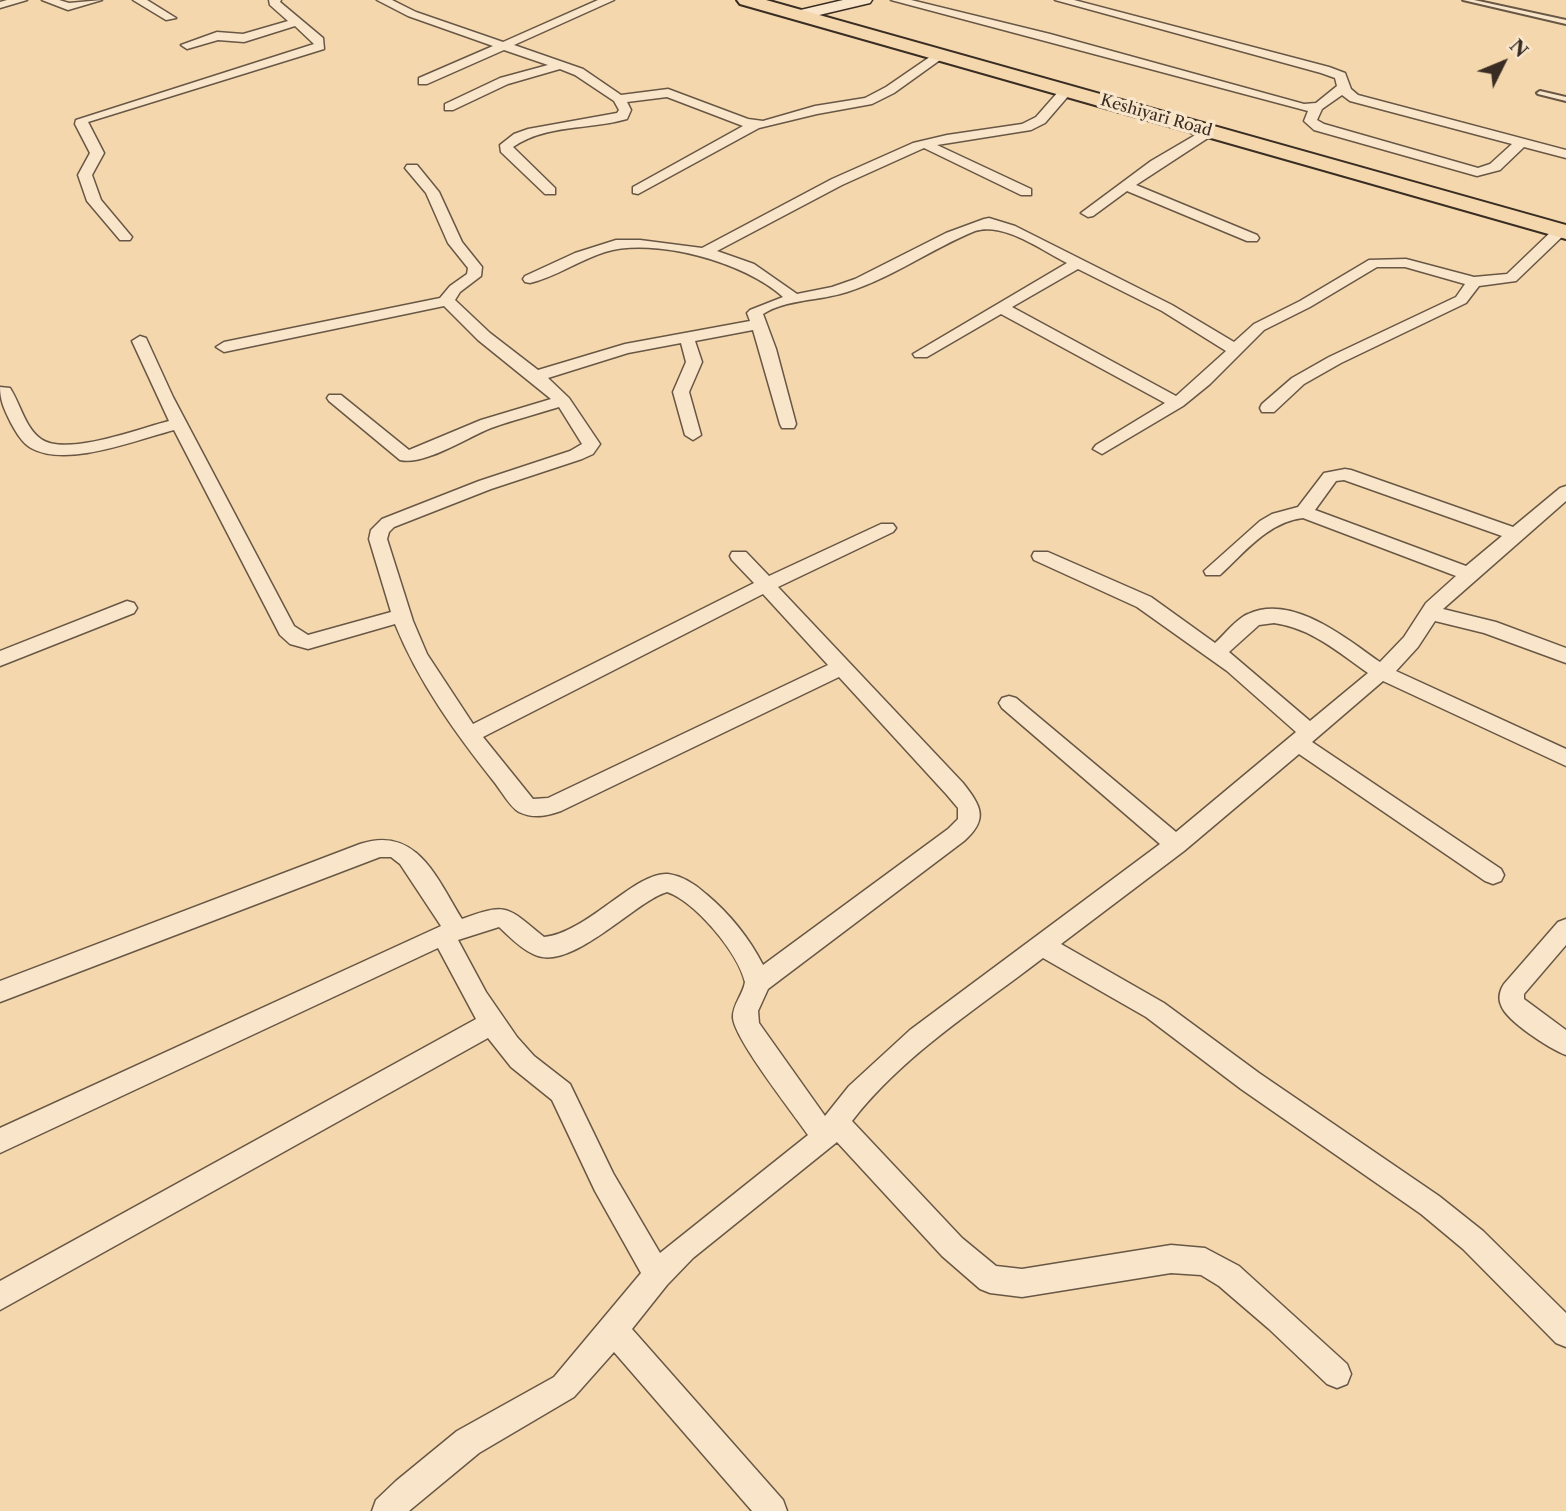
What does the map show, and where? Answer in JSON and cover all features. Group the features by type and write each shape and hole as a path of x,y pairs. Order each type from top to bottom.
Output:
{"main road":[{"name":"Keshiyari Road","path":"746,0 1564,231"}],"street":[{"path":"0,5 21,0"},
{"path":"48,0 68,6 96,0"},
{"path":"139,0 170,18"},
{"path":"125,237 89,191 85,175 97,153 81,124 82,120 320,46 319,41 274,3 275,0"},
{"path":"383,0 412,14 562,65 595,80 619,99 625,110 622,116 583,126 529,131 507,145 506,149 550,191"},
{"path":"424,81 608,0"},
{"path":"798,15 863,0 858,21 866,34"},
{"path":"897,0 1046,36 1295,106 1316,108"},
{"path":"1061,0 1325,69 1341,76 1348,94 1365,101 1566,154"},
{"path":"187,45 217,36 244,38 297,22"},
{"path":"638,190 755,125 868,101 890,90 941,55"},
{"path":"449,107 504,81 562,65"},
{"path":"1344,87 1316,108 1310,121 1320,127 1483,173 1521,142"},
{"path":"707,251 785,208 925,144 1035,124 1046,116 1054,101 1066,91"},
{"path":"619,99 668,93 755,125"},
{"path":"1088,213 1209,131"},
{"path":"925,144 1026,191"},
{"path":"224,348 447,301 453,291 472,278 476,273 475,267 455,243 441,208 412,168"},
{"path":"1126,186 1252,238"},
{"path":"788,424 768,349 755,313 759,309 841,289 870,278 989,222 1010,229 1167,308 1236,349"},
{"path":"1102,449 1177,403 1259,327 1381,261 1406,263 1474,282 1511,278 1564,231"},
{"path":"530,279 612,245 637,244 707,251 728,257 784,288 795,300"},
{"path":"921,354 1078,263"},
{"path":"1268,408 1298,382 1325,365 1461,300 1474,282"},
{"path":"447,301 462,317 537,376 563,401 591,444 587,450 485,485 388,523 380,530 379,550 417,654 469,735 509,789 525,805 537,809 578,795 842,667"},
{"path":"1002,308 1177,403"},
{"path":"537,376 625,349 758,324"},
{"path":"685,337 694,353 695,361 681,396 693,435"},
{"path":"140,341 178,423 287,630 297,639 308,642 401,616"},
{"path":"4,391 29,437 47,449 70,449 178,423"},
{"path":"335,398 406,456 425,451 487,424 563,401"},
{"path":"1304,512 1330,477 1345,474 1516,536"},
{"path":"387,1511 468,1442 564,1387 656,1275 683,1249 830,1130 858,1094 919,1038 1176,845 1381,672 1411,642 1431,613 1469,574 1566,492"},
{"path":"1213,571 1282,514 1304,512 1469,574"},
{"path":"469,735 766,585 887,528"},
{"path":"739,556 955,789 968,805 971,816 968,826 758,983"},
{"path":"1041,556 1144,602 1216,653 1303,737 1493,875"},
{"path":"0,659 127,608"},
{"path":"1431,613 1489,627 1566,656"},
{"path":"1216,653 1253,619 1274,616 1295,619 1319,629 1381,672 1566,758"},
{"path":"1009,704 1176,845"},
{"path":"0,992 368,850 387,847 401,852 414,866 450,933 492,1023 520,1059 532,1071 552,1080 561,1092 604,1182 656,1275"},
{"path":"0,1141 450,933 494,917 504,918 540,947 554,947 589,930 649,889 665,883 676,884 699,900 747,955 758,983 746,1009 746,1022 770,1060 830,1130 952,1247 990,1279 1022,1283 1171,1259 1205,1262 1229,1276 1337,1374"},
{"path":"1566,929 1512,991 1512,1003 1524,1015 1566,1044"},
{"path":"1042,945 1155,1010 1250,1081 1430,1205 1473,1240 1566,1333"},
{"path":"0,1296 492,1023"},
{"path":"613,1329 772,1511"}],"lane":[{"path":"1466,0 1566,22"},
{"path":"1540,93 1566,99"}]}
